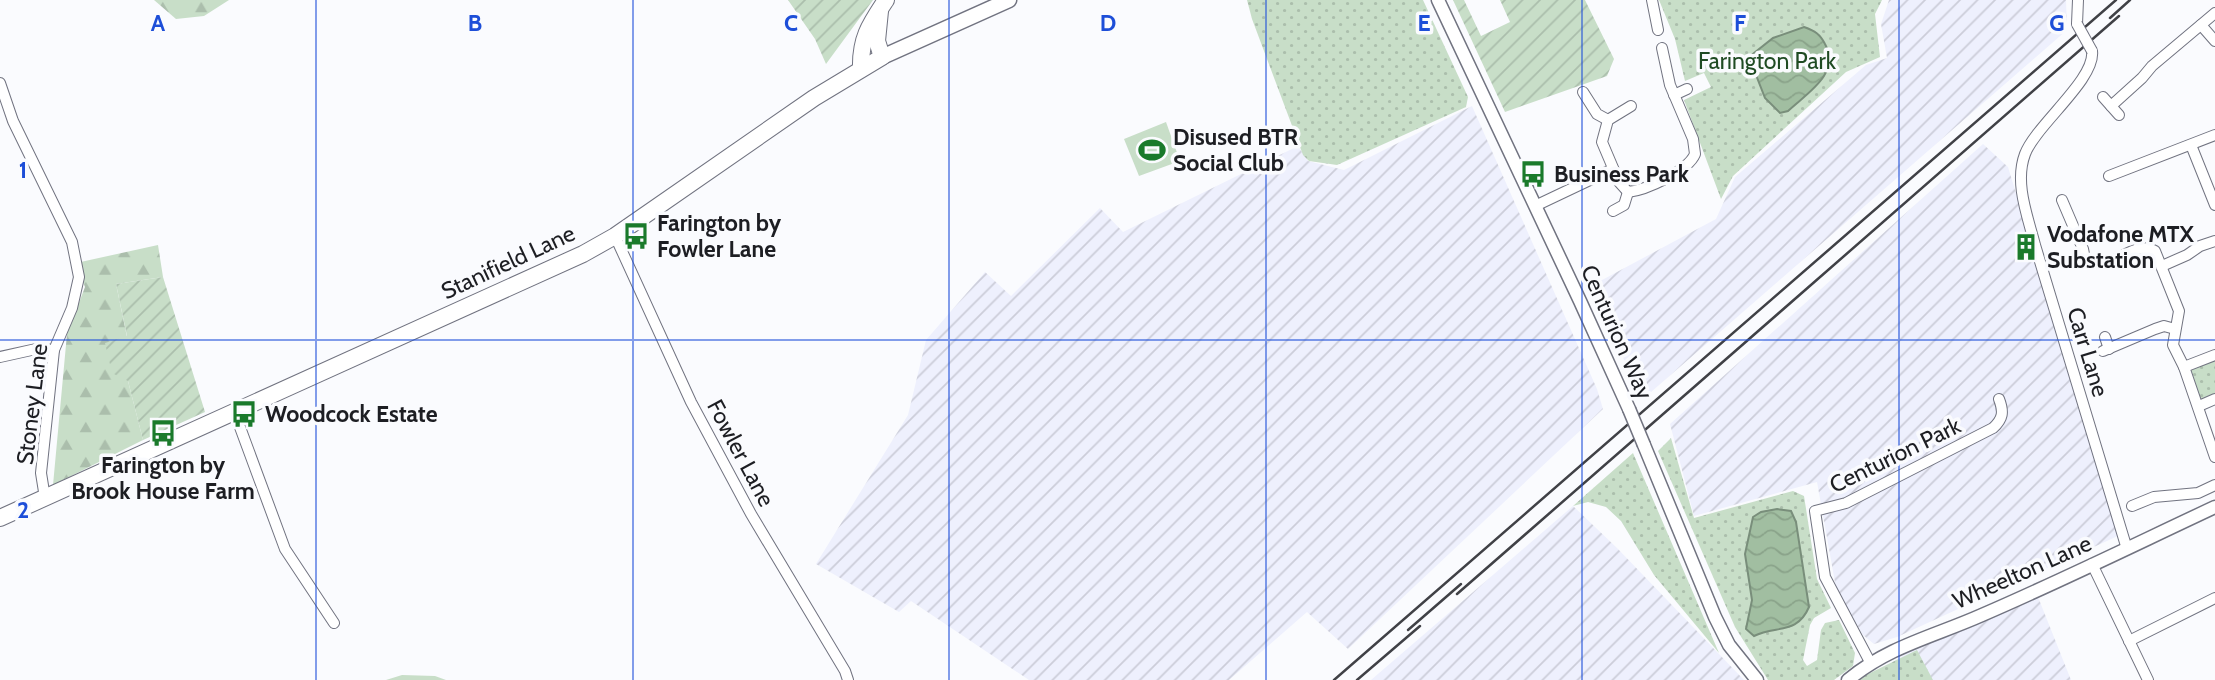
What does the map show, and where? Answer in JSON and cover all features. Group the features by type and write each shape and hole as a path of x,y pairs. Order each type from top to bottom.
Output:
{"main road":[{"name":"Stanifield Lane","path":"0,517 583,254 615,236 814,98 861,69 1009,0"},
{"path":"882,57 877,41 883,5"},
{"path":"861,69 867,28 883,5"}],"street":[{"name":"Centurion Way","path":"1438,0 1629,409 1715,617 1729,645 1757,680"},
{"path":"1652,0 1658,30"},
{"name":"Carr Lane","path":"2078,0 2077,24 2092,51 2093,59 2086,74 2044,124 2024,155 2021,178 2035,245 2127,549"},
{"path":"2111,106 2143,78 2152,66 2215,13"},
{"path":"2201,25 2215,41"},
{"path":"1628,192 1639,191 1687,166 1695,153 1693,139 1670,85 1662,48"},
{"name":"Stoney Lane","path":"0,83 13,121 72,242 79,277 72,308 54,350 41,474 45,498"},
{"path":"1674,95 1687,89"},
{"path":"1583,92 1597,114 1608,120"},
{"path":"2102,97 2119,115"},
{"path":"1628,192 1613,169 1602,142 1608,120 1631,106"},
{"path":"2109,176 2215,135"},
{"path":"2191,145 2215,205"},
{"path":"1535,206 1613,169"},
{"path":"1613,211 1624,205 1628,192"},
{"path":"2062,200 2083,249 2086,264 2104,264 2146,247 2155,251 2179,312 2173,345 2185,367 2215,457"},
{"name":"Fowler Lane","path":"615,236 691,402 751,514 848,680"},
{"path":"2162,266 2200,246 2215,242"},
{"path":"2105,337 2106,350 2127,339 2164,326 2175,328"},
{"path":"0,357 36,349 54,350"},
{"path":"2185,367 2215,355"},
{"name":"Centurion Park","path":"1870,662 1825,577 1815,511 1846,503 1993,428 2001,421 2003,413 1999,399"},
{"path":"2199,406 2215,400"},
{"path":"234,411 285,549 334,623"},
{"path":"2132,506 2154,497 2198,493 2215,485"},
{"name":"Wheelton Lane","path":"1848,680 1870,662 1937,631 1989,612 2215,506"},
{"path":"2092,564 2148,680"},
{"path":"2129,641 2215,598"}],"shaded area":[{"path":"1889,0 2066,0 2067,30 1643,399 1589,287 1716,219 1735,177 1866,65 1887,58 1881,24"},
{"path":"1472,106 1597,389 1603,409 1348,649 1307,612 1229,680 1029,680 911,601 899,612 816,564 908,415 926,340 985,272 1011,296 1100,208 1123,232 1298,146 1308,161 1344,170"},
{"path":"1983,144 2008,167 2120,535 1897,637 1874,644 1863,635 1836,588 1817,482 1694,516 1670,424"},
{"path":"1573,506 1744,680 1371,680"},
{"path":"2038,597 2071,680 1867,680 1908,652"}],"green space":[{"path":"154,0 229,0 204,16 176,19"},
{"path":"788,0 873,0 826,64 815,39"},
{"path":"1247,0 1423,0 1468,97 1466,107 1337,165 1309,161 1303,155"},
{"path":"1453,0 1464,0 1481,36 1510,22 1500,0 1585,0 1614,59 1607,76 1505,112"},
{"name":"Farington Park","path":"1659,0 1882,0 1875,14 1880,57 1846,72 1733,176 1721,199 1684,100 1711,87 1704,73 1685,81 1675,39"},
{"name":"Disused BTR Social Club","path":"1166,122 1180,161 1139,176 1124,139"},
{"path":"158,245 163,277 116,284 127,337 128,381 143,440 53,485 67,334 85,287 76,263"},
{"path":"163,277 205,412 143,440 128,381 112,373 105,343 127,336 116,284"},
{"path":"2215,358 2215,396 2199,403 2187,368"},
{"path":"1671,438 1694,518 1793,491 1804,496 1817,579 1831,608 1814,618 1810,625 1803,660 1807,666 1817,660 1821,630 1825,623 1839,620 1855,653 1853,666 1834,680 1768,680 1735,627 1658,451"},
{"path":"1633,453 1719,653 1654,575 1621,521 1606,507 1588,502 1573,506"},
{"path":"1917,650 1933,680 1859,680 1866,675"},
{"path":"402,675 435,676 446,680 386,680"}],"water":[{"path":"1804,27 1817,33 1823,41 1829,55 1829,65 1820,82 1812,90 1788,111 1780,113 1765,98 1749,57 1773,38"},
{"path":"1777,509 1791,511 1796,522 1809,607 1804,616 1792,626 1754,636 1746,629 1752,600 1745,554 1753,517 1761,512"}],"railway":[{"path":"1334,680 2116,0"},
{"path":"2110,18 2130,0"},
{"path":"1457,594 2119,16"},
{"path":"1408,630 1461,584"},
{"path":"1357,680 1420,626"}],"place":[{"name":"Disused BTR Social Club","path":"1152,150"},
{"name":"Business Park","path":"1533,174"},
{"name":"Farington by Fowler Lane","path":"636,236"},
{"name":"Vodafone MTX Substation","path":"2026,247"},
{"name":"Woodcock Estate","path":"244,414"},
{"name":"Farington by Brook House Farm","path":"163,433"}]}
